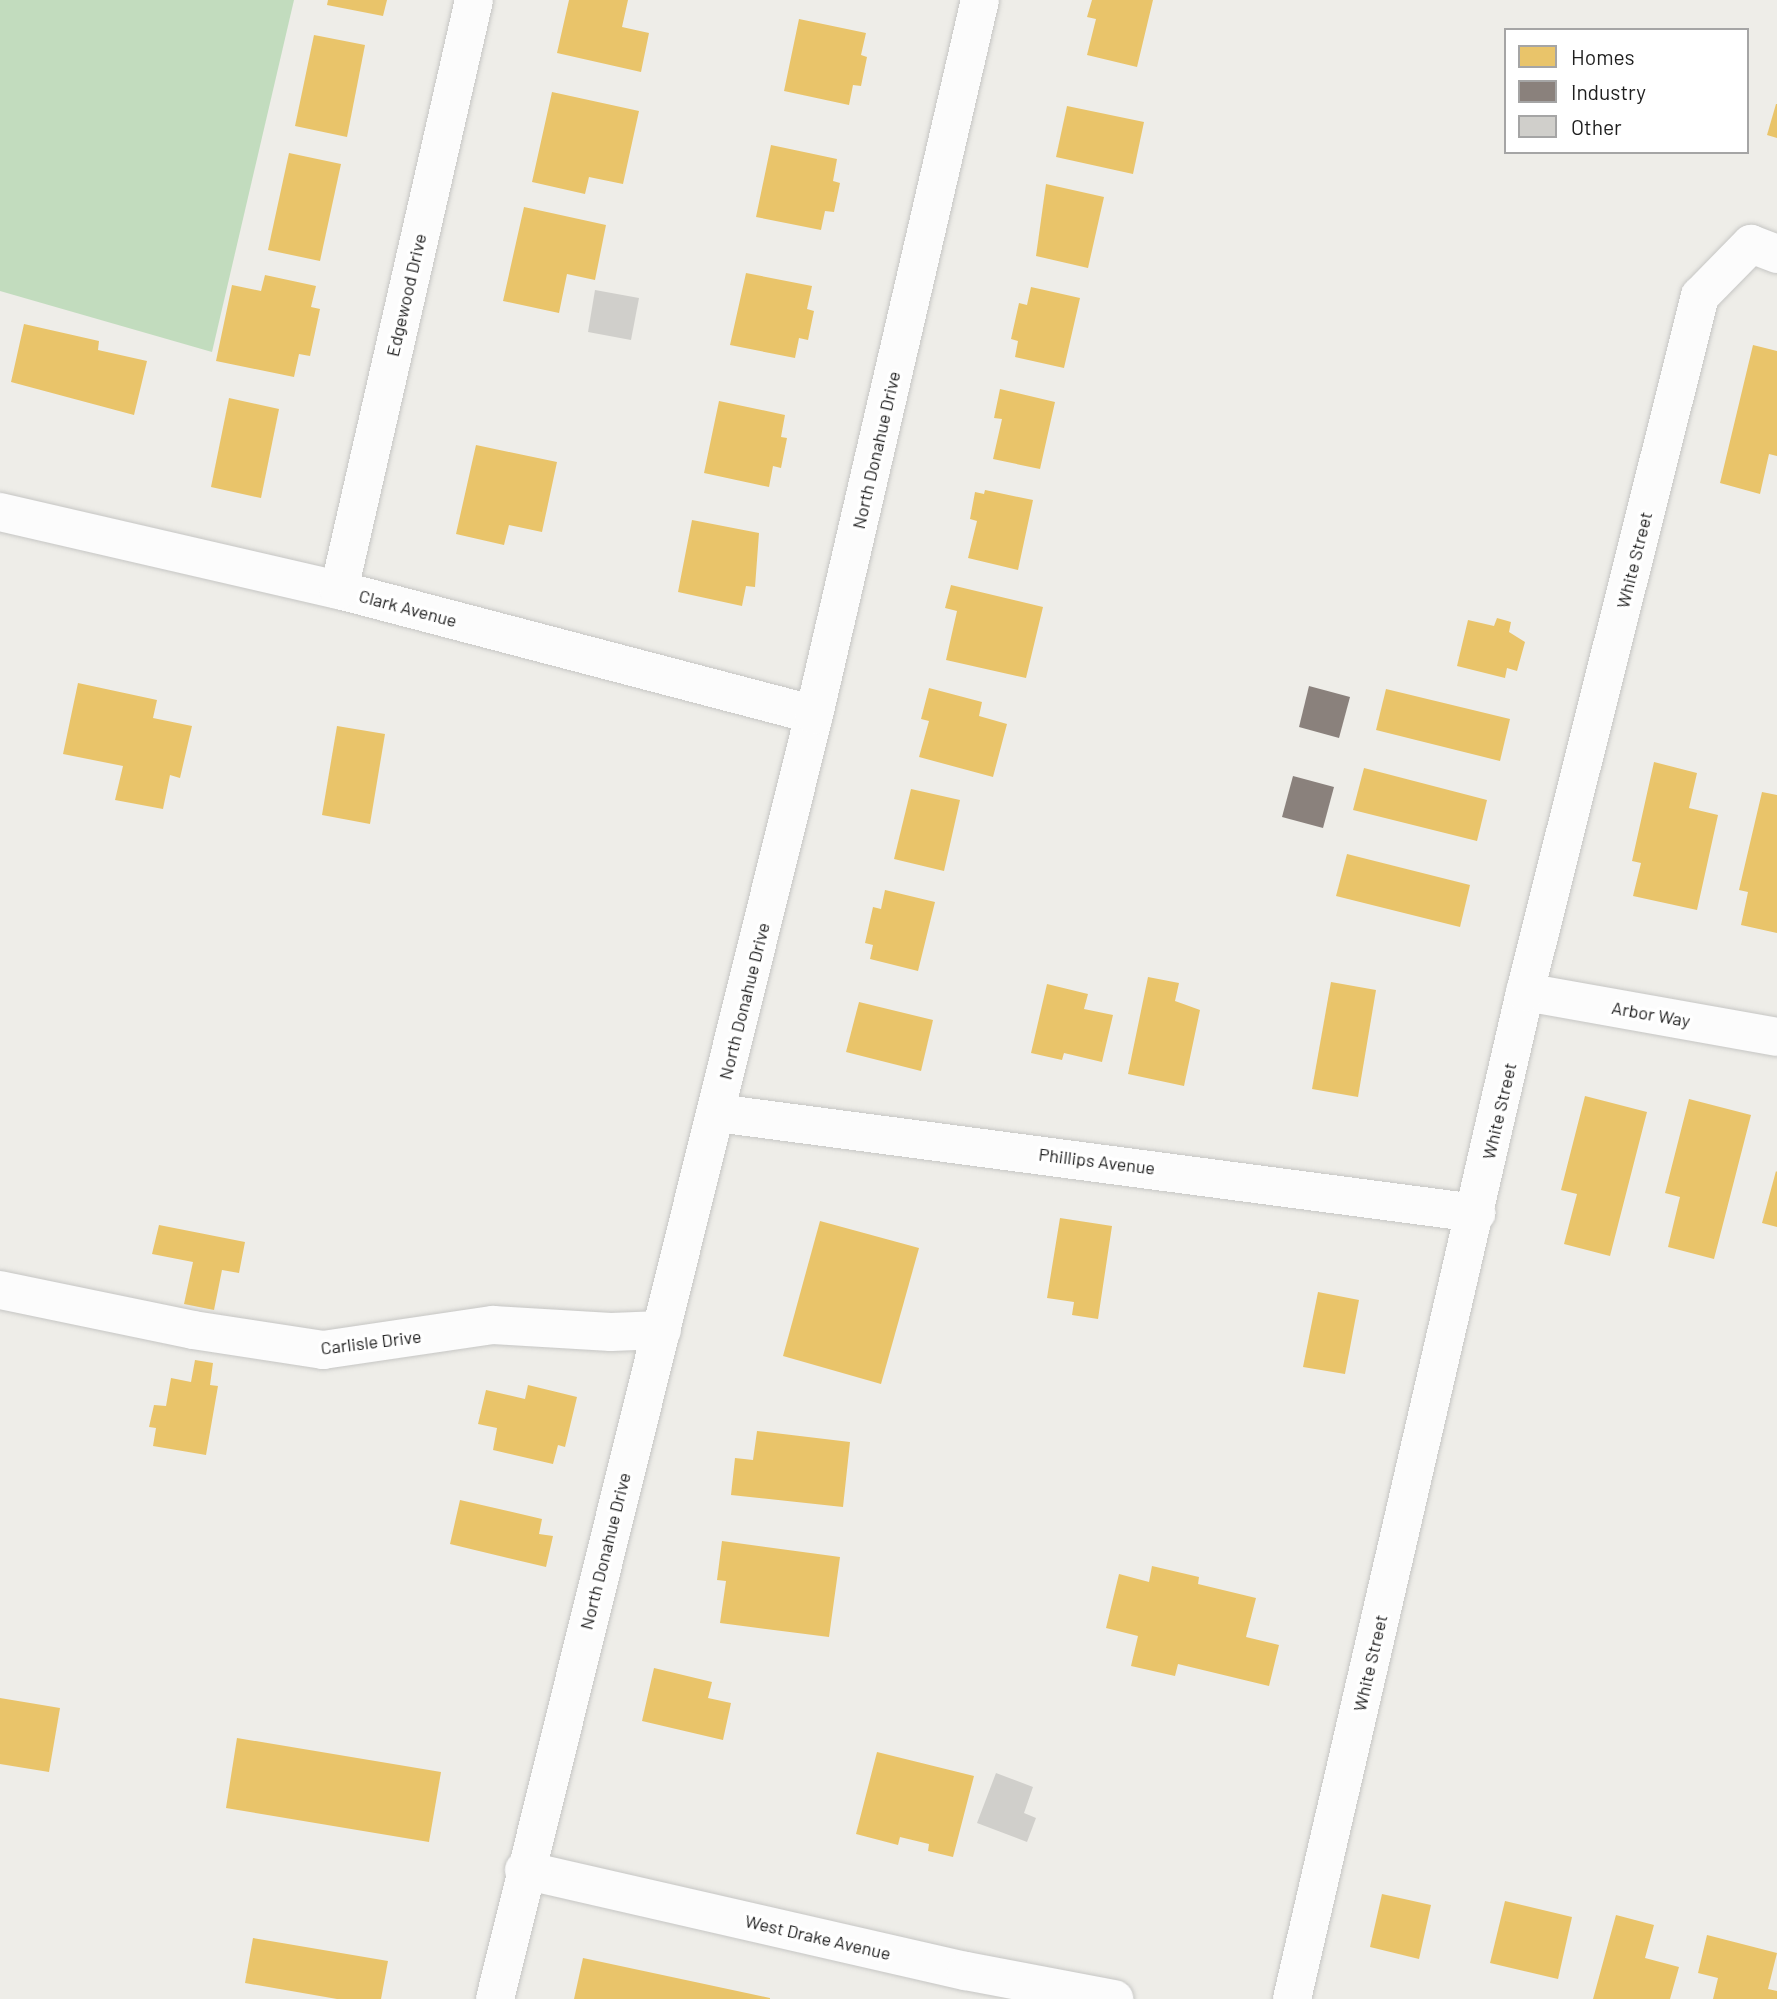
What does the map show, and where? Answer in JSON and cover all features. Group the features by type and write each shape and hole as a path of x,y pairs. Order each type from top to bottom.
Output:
{"street":[{"name":"Edgewood Drive","path":"339,590 474,0"},
{"name":"North Donahue Drive","path":"495,1999 524,1870 717,1113 814,715 980,0"},
{"name":"White Street","path":"1292,1999 1525,992 1700,296 1764,249"},
{"name":"Clark Avenue","path":"0,512 339,590 814,715"},
{"name":"Arbor Way","path":"1525,992 1777,1037"},
{"name":"Phillips Avenue","path":"717,1113 1476,1213"},
{"name":"Carlisle Drive","path":"0,1290 193,1330 323,1350 493,1325 611,1332 662,1330"},
{"name":"West Drake Avenue","path":"524,1870 966,1971 1114,1999"}],"green space":[{"path":"0,0 294,0 212,352 0,291"}],"building: Homes":[{"path":"328,0 387,0 383,16 327,5"},
{"path":"569,0 628,0 622,27 649,33 641,72 557,53"},
{"path":"1092,0 1153,0 1137,67 1087,55 1096,19 1087,17"},
{"path":"799,19 866,33 861,55 867,57 861,86 853,85 849,105 784,91"},
{"path":"314,35 365,45 347,137 295,126"},
{"path":"552,92 639,111 623,184 589,177 585,194 532,182"},
{"path":"1777,104 1777,138 1767,135"},
{"path":"1067,106 1144,122 1133,174 1056,157"},
{"path":"771,145 837,159 833,181 840,183 834,212 825,211 821,230 756,217"},
{"path":"289,153 341,164 320,261 268,250"},
{"path":"1046,184 1104,197 1088,268 1036,256"},
{"path":"524,207 606,225 595,280 567,274 559,313 503,301"},
{"path":"746,273 812,286 807,309 814,311 808,340 799,338 795,358 730,345"},
{"path":"265,275 316,286 311,307 320,309 310,356 299,354 294,377 216,361 232,285 261,291"},
{"path":"1031,287 1080,298 1064,368 1015,357 1018,341 1011,339 1019,303 1027,305"},
{"path":"24,324 99,341 98,350 147,361 134,415 11,382"},
{"path":"1753,345 1777,351 1777,456 1769,454 1760,494 1720,483"},
{"path":"1000,389 1055,402 1040,469 993,459 1002,419 994,418"},
{"path":"229,398 279,409 261,498 211,487"},
{"path":"719,401 785,415 781,437 787,438 781,468 773,466 769,487 704,473"},
{"path":"476,445 557,462 542,532 509,525 504,545 456,534"},
{"path":"985,490 1033,500 1018,570 968,558 977,521 970,519 975,492 984,494"},
{"path":"692,520 759,533 755,587 746,586 742,606 678,592"},
{"path":"951,585 1043,607 1026,678 946,660 957,611 945,608"},
{"path":"1497,618 1511,622 1509,632 1525,642 1517,671 1507,668 1505,678 1457,666 1468,620 1494,626"},
{"path":"78,683 157,700 153,718 192,726 180,778 170,775 163,809 115,800 123,766 63,754"},
{"path":"929,688 982,702 979,716 1007,724 993,777 919,757 929,721 921,719"},
{"path":"1386,689 1510,719 1500,761 1376,730"},
{"path":"337,726 385,734 370,824 322,815"},
{"path":"1654,762 1697,773 1689,808 1718,815 1697,910 1633,896 1641,863 1632,861"},
{"path":"1364,768 1487,800 1477,841 1353,810"},
{"path":"911,789 960,800 944,871 894,859"},
{"path":"1762,792 1777,795 1777,933 1741,925 1748,892 1739,890"},
{"path":"1347,854 1470,885 1460,927 1336,896"},
{"path":"885,890 935,902 918,971 870,959 873,945 865,943 873,907 881,909"},
{"path":"1148,977 1179,983 1175,1001 1200,1010 1184,1086 1128,1074"},
{"path":"1331,982 1376,990 1358,1097 1312,1089"},
{"path":"1047,984 1088,994 1084,1009 1113,1015 1102,1062 1064,1053 1062,1060 1031,1053"},
{"path":"859,1002 933,1020 921,1071 846,1052"},
{"path":"1585,1096 1647,1112 1610,1256 1564,1244 1577,1194 1561,1190"},
{"path":"1689,1099 1751,1115 1714,1259 1668,1247 1680,1197 1665,1193"},
{"path":"1777,1172 1777,1227 1762,1223"},
{"path":"1060,1218 1112,1226 1098,1319 1072,1315 1074,1302 1047,1298"},
{"path":"820,1221 919,1248 881,1384 783,1356"},
{"path":"159,1225 245,1242 239,1273 222,1270 214,1310 184,1304 193,1262 152,1254"},
{"path":"1318,1292 1359,1300 1345,1374 1303,1367"},
{"path":"195,1360 213,1363 210,1385 218,1386 206,1455 153,1446 156,1428 149,1427 154,1405 166,1406 171,1378 191,1382"},
{"path":"528,1385 577,1397 565,1447 558,1445 553,1464 493,1450 497,1428 478,1424 486,1390 525,1399"},
{"path":"757,1431 850,1442 843,1507 731,1495 735,1458 753,1460"},
{"path":"460,1500 542,1519 539,1534 553,1536 546,1567 450,1544"},
{"path":"722,1541 840,1557 829,1637 720,1623 726,1581 717,1580"},
{"path":"1152,1566 1199,1577 1198,1584 1256,1598 1246,1637 1279,1645 1269,1686 1178,1664 1175,1676 1131,1666 1138,1636 1106,1628 1119,1574 1149,1582"},
{"path":"654,1668 712,1682 708,1698 731,1703 723,1740 642,1721"},
{"path":"0,1698 60,1708 49,1772 0,1764"},
{"path":"237,1738 441,1772 429,1842 226,1808"},
{"path":"877,1752 974,1776 953,1857 928,1851 929,1844 900,1837 898,1845 856,1834"},
{"path":"1382,1894 1431,1905 1419,1959 1370,1947"},
{"path":"1505,1901 1572,1917 1558,1979 1490,1963"},
{"path":"1616,1915 1654,1925 1645,1958 1679,1967 1670,1999 1593,1999"},
{"path":"1707,1935 1777,1953 1768,1989 1777,1991 1777,1999 1713,1999 1718,1978 1698,1973"},
{"path":"253,1938 388,1961 381,1999 337,1999 245,1983"},
{"path":"583,1958 770,1998 770,1999 574,1999"}],"building: Industry":[{"path":"1309,686 1350,697 1339,738 1299,727"},
{"path":"1293,776 1334,787 1323,828 1282,817"}],"building: Other":[{"path":"595,290 639,298 631,340 588,332"},
{"path":"996,1773 1033,1787 1024,1813 1036,1818 1027,1842 977,1823"}]}
